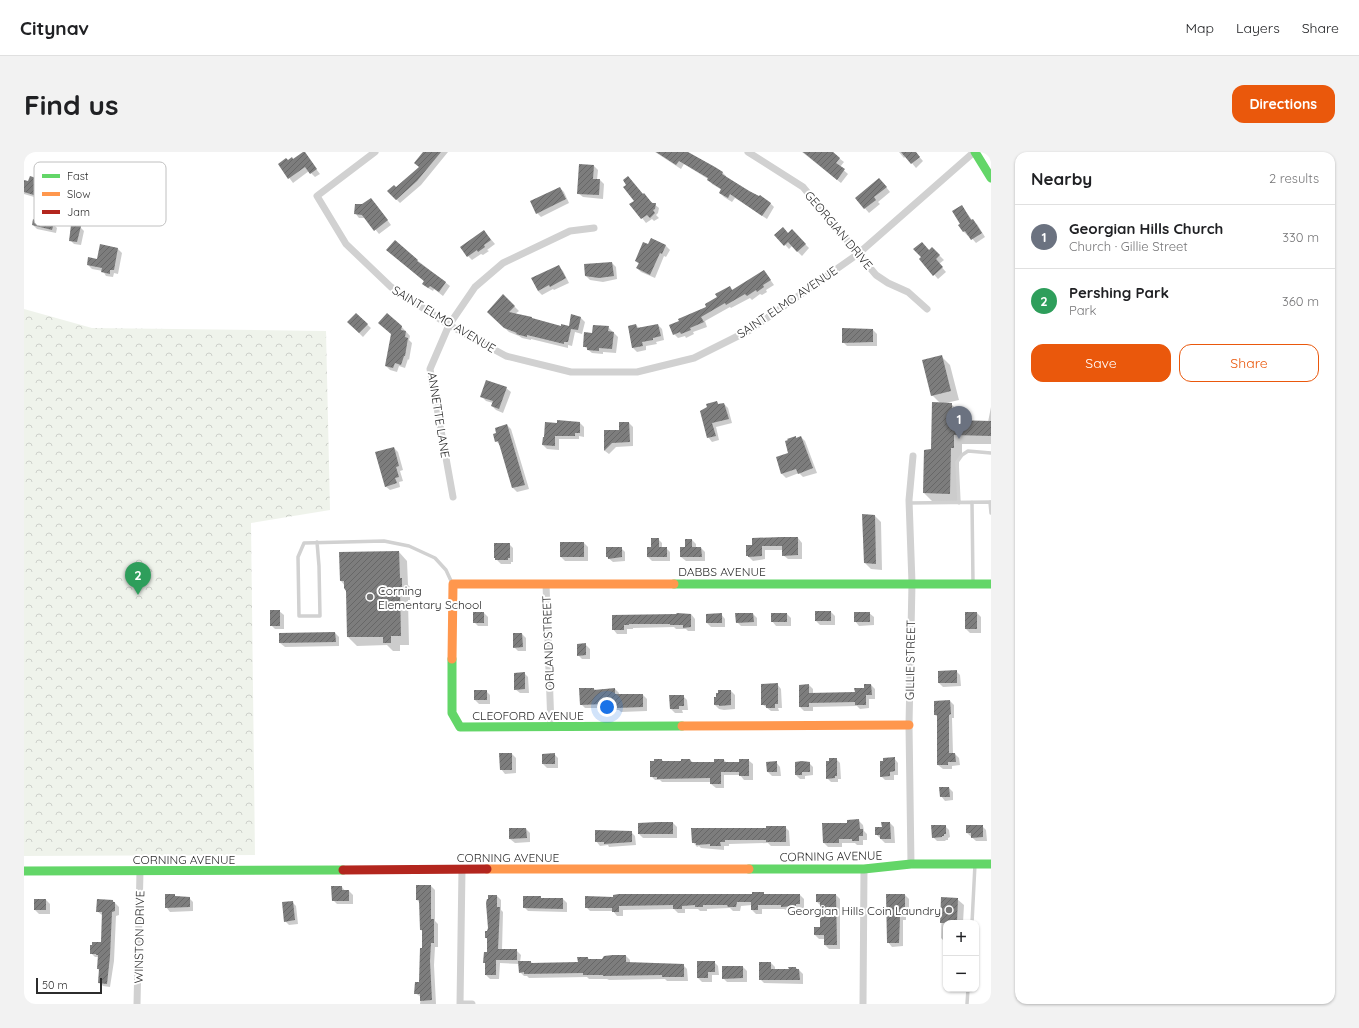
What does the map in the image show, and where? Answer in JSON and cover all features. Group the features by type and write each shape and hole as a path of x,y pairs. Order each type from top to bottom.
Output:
{"street":[{"name":"SAINT ELMO AVENUE","path":"375,152 317,196 346,244 391,288 449,325 506,356 572,372 637,372 694,358 750,330 858,254 974,152"},
{"name":"GEORGIAN DRIVE","path":"748,152 803,187 858,254 882,280 908,292 927,309"},
{"path":"974,152 991,178"},
{"name":"ANNETTE LANE","path":"454,497 430,369 449,325 475,287 503,263 570,231 594,228"},
{"name":"GILLIE STREET","path":"911,864 909,725 912,583 909,502 913,456"},
{"name":"DABBS AVENUE","path":"453,584 991,584"},
{"name":"CLEOFORD AVENUE","path":"453,584 452,713 460,727 909,725"},
{"name":"ORLAND STREET","path":"546,584 551,727"},
{"name":"CORNING AVENUE","path":"24,871 864,869 911,864 991,864"},
{"path":"462,869 460,1004 472,1004"},
{"path":"863,1004 864,869"},
{"name":"WINSTON DRIVE","path":"137,1004 140,871"}],"lane":[{"path":"959,503 957,462 962,455 968,451 991,453"},
{"path":"909,502 991,502 991,513"},
{"path":"972,502 973,584"},
{"path":"317,542 320,616 299,616 298,557 304,543 317,542 384,541 409,546 435,558 446,570 453,584"},
{"path":"972,920 975,864"},
{"path":"967,1004 968,992"}],"green space":[{"path":"24,309 92,328 326,331 330,510 251,523 255,855 24,856"}],"building":[{"path":"305,152 317,169 310,174 305,167 288,179 278,164 286,158 288,160 292,157 293,159"},
{"path":"423,152 441,152 417,181 396,200 387,191 394,185 396,187 419,167 414,163"},
{"path":"656,152 688,152 715,167 723,172 722,174 749,191 759,196 760,195 771,203 762,216 730,194 728,198 719,193 721,189 707,180 708,178 679,161 676,165"},
{"path":"803,152 833,152 840,158 836,163 845,169 837,180"},
{"path":"901,152 916,152 920,157 911,164"},
{"path":"579,164 594,165 593,179 600,179 599,195 577,194"},
{"path":"30,176 34,177 34,195 24,192 24,180 28,181"},
{"path":"628,176 652,203 656,203 655,209 653,210 655,213 650,218 647,215 641,219 629,204 634,201 623,187 626,185 623,180"},
{"path":"879,178 887,187 874,197 876,200 864,209 855,198"},
{"path":"560,187 566,199 536,214 530,201"},
{"path":"371,198 388,220 374,231 362,215 354,214 355,204 362,204"},
{"path":"962,205 971,220 973,219 982,233 971,240 965,231 963,232 958,225 960,224 952,211"},
{"path":"36,226 53,226 52,230"},
{"path":"71,226 81,226 77,242 69,241"},
{"path":"783,227 788,233 792,229 806,244 797,252 788,242 784,246 774,235"},
{"path":"484,230 491,240 478,252 477,250 467,257 460,247"},
{"path":"651,238 666,245 662,254 660,253 650,275 636,268 639,263 635,261 643,242 648,244"},
{"path":"395,240 418,260 417,261 446,282 439,292 430,286 428,288 422,284 424,281 386,250"},
{"path":"922,242 929,250 932,247 940,255 936,259 943,267 933,276 919,259 921,257 913,249"},
{"path":"100,244 118,248 114,270 110,270 110,274 101,272 102,268 87,265 88,257 97,259"},
{"path":"612,262 614,276 599,278 585,276 584,264"},
{"path":"559,265 566,278 550,287 549,285 538,291 531,278"},
{"path":"764,270 771,280 763,285 764,287 757,292 756,290 747,296 745,294 726,305 725,303 701,317 704,322 690,328 691,330 673,335 669,325 679,321 678,319 706,307 705,304 717,297 715,294 730,286 732,290"},
{"path":"503,294 515,306 509,312 561,326 561,324 569,326 571,314 581,317 578,330 571,329 568,342 564,342 564,344 527,335 527,337 516,334 517,333 504,328 487,312"},
{"path":"356,313 368,324 359,333 347,322"},
{"path":"387,313 402,326 401,330 406,331 405,337 408,338 405,356 401,365 395,363 393,368 385,366 391,334 378,323"},
{"path":"636,324 637,328 658,324 661,336 653,338 653,340 642,342 643,346 632,348 628,326"},
{"path":"593,325 609,326 608,331 614,332 612,349 599,348 599,351 587,350 587,347 583,347 584,332 592,333"},
{"path":"842,328 873,329 873,342 842,343"},
{"path":"942,355 951,391 931,396 922,360"},
{"path":"486,380 507,387 499,409 491,406 493,401 480,397"},
{"path":"717,401 718,404 724,403 729,419 712,423 716,436 707,438 700,411 707,407 706,404"},
{"path":"932,402 952,403 952,420 991,421 991,436 954,435 954,448 951,448 950,494 923,493 924,450 931,449"},
{"path":"557,420 580,422 580,433 575,433 575,436 555,436 555,446 542,445 545,422 557,423"},
{"path":"619,422 629,422 630,442 612,443 604,451 604,430 619,430"},
{"path":"507,424 525,485 512,488 498,441 495,442 493,434 496,433 495,428"},
{"path":"796,436 796,438 801,436 813,468 798,474 796,469 781,474 776,457 788,453 785,441"},
{"path":"394,447 399,466 396,467 399,477 395,478 397,483 385,487 375,452"},
{"path":"862,514 875,515 876,564 864,563"},
{"path":"798,537 798,555 782,556 782,546 762,546 762,556 746,556 746,545 752,545 752,538"},
{"path":"651,538 659,538 659,547 667,547 667,557 647,557 647,547 651,547"},
{"path":"685,539 692,539 692,547 701,547 702,557 680,557 680,547 685,547"},
{"path":"560,542 584,542 584,557 560,557"},
{"path":"494,543 510,543 510,558 508,558 508,560 495,560"},
{"path":"606,547 622,547 622,557 608,559 608,557 606,557"},
{"path":"399,551 400,578 402,578 402,592 400,592 401,636 391,636 391,643 383,643 383,637 347,637 346,591 344,588 344,581 340,581 339,552"},
{"path":"270,610 280,610 280,626 270,626"},
{"path":"815,611 831,611 831,621 815,621"},
{"path":"473,612 484,612 484,623 473,623"},
{"path":"854,612 870,612 870,622 854,622"},
{"path":"965,612 977,612 977,629 965,629"},
{"path":"722,613 722,623 706,623 706,614"},
{"path":"735,613 753,613 754,622 736,623"},
{"path":"771,613 787,613 787,622 771,622"},
{"path":"691,614 691,627 683,628 683,625 670,624 629,624 624,625 624,630 612,630 612,615"},
{"path":"335,632 336,642 279,643 279,633"},
{"path":"513,633 522,633 523,647 513,648"},
{"path":"586,643 586,655 577,656 577,644"},
{"path":"957,670 957,683 938,683 938,671"},
{"path":"525,672 525,689 514,690 514,673"},
{"path":"778,683 778,704 775,704 775,708 766,708 766,705 761,705 761,684"},
{"path":"809,684 809,693 855,692 854,688 864,688 864,684 871,684 872,695 866,695 866,705 855,705 855,702 809,703 809,707 799,707 799,685"},
{"path":"579,688 594,688 594,690 615,688 615,694 643,694 643,707 616,708 616,706 604,707 604,704 580,705"},
{"path":"474,690 487,690 487,700 474,700"},
{"path":"718,690 731,690 731,705 714,705 714,697 716,697"},
{"path":"669,695 684,695 684,706 679,706 679,709 670,709"},
{"path":"950,700 951,714 949,715 949,753 955,753 956,762 948,762 948,765 937,765 937,715 934,715 934,701"},
{"path":"499,753 512,753 512,770 500,770"},
{"path":"555,753 555,764 542,764 542,754"},
{"path":"895,757 895,771 890,772 890,776 880,777 880,761 883,761 883,758"},
{"path":"829,758 837,758 837,776 835,776 835,778 826,779 826,761 829,761"},
{"path":"654,759 662,759 662,761 681,761 681,759 690,759 691,762 714,762 714,759 724,759 724,762 739,762 739,759 749,759 749,776 739,776 739,772 721,772 721,784 710,784 710,778 657,779 657,777 650,777 650,761 654,761"},
{"path":"777,761 777,772 767,772 766,762"},
{"path":"795,762 810,762 810,772 802,772 802,775 795,775"},
{"path":"939,787 949,787 950,797 940,797"},
{"path":"859,819 860,829 863,829 863,836 859,836 859,841 852,841 852,839 839,839 839,843 823,843 822,823 847,823 847,820"},
{"path":"673,822 673,834 638,834 638,823"},
{"path":"881,822 890,822 891,839 880,839 880,835 875,835 875,827 882,827"},
{"path":"931,825 946,825 946,834 942,837 932,838"},
{"path":"966,825 983,825 983,837 971,838 971,833 966,833"},
{"path":"766,826 786,826 786,842 766,842 766,840 725,840 725,842 720,842 721,846 710,846 710,844 696,845 696,843 692,843 691,828 766,828"},
{"path":"509,828 526,828 527,838 509,839"},
{"path":"595,830 632,831 632,842 604,844 604,842 595,842"},
{"path":"416,885 431,885 431,919 434,919 434,943 431,943 430,961 432,1000 420,1001 420,994 414,994 415,982 419,982 420,948 422,948 422,930 420,930 419,900 416,900"},
{"path":"331,886 342,886 342,890 349,890 349,901 332,901"},
{"path":"752,892 764,892 764,894 800,894 800,904 796,904 796,906 781,907 781,905 758,905 758,910 751,910 751,902 737,902 736,907 728,907 727,905 703,905 703,907 695,907 695,905 682,906 682,909 673,909 673,905 619,906 619,912 612,912 612,908 585,908 585,896 613,897 613,895 619,894 752,894"},
{"path":"165,894 190,897 190,907 165,908"},
{"path":"816,894 836,894 837,945 824,945 824,935 814,935 814,927 820,927 820,902 816,902"},
{"path":"886,894 905,894 905,908 902,908 902,916 900,916 899,943 887,943"},
{"path":"488,895 497,895 497,907 500,907 498,949 517,949 517,960 496,960 496,975 485,975 485,963 483,963 484,952 487,952 487,938 485,938 485,931 487,931 488,928 486,903"},
{"path":"523,896 563,898 563,909 523,908"},
{"name":"Georgian Hills Coin Laundry","path":"941,897 958,898 957,920 943,920 943,923 940,923"},
{"path":"34,899 46,899 46,910 34,910"},
{"path":"97,899 113,900 113,902 115,902 115,911 112,912 107,984 98,983 98,955 90,954 90,945 92,945 92,942 101,942 102,912 96,912"},
{"path":"293,901 295,920 284,922 282,902"},
{"path":"626,955 626,962 684,964 684,977 662,977 662,975 603,976 583,975 583,973 519,973 518,961 531,961 531,963 578,962 577,957 602,959 604,956"},
{"path":"697,961 715,961 715,972 708,972 708,978 697,978"},
{"path":"759,962 771,962 771,969 789,969 788,967 796,967 796,969 799,969 800,980 759,980"},
{"path":"722,966 743,966 743,978 722,979"}],"traffic: fast":[{"path":"975,152 991,178"},
{"path":"674,584 991,584"},
{"path":"452,659 452,713 460,727 682,726"},
{"path":"749,869 864,869 911,864 991,864"},
{"path":"24,871 343,870"}],"traffic: slow":[{"path":"452,659 453,584 674,584"},
{"path":"682,726 909,725"},
{"path":"487,869 749,869"}],"traffic: jam":[{"path":"343,870 487,869"}],"place":[{"name":"Georgian Hills Church","path":"959,439"},
{"name":"Pershing Park","path":"138,595"},
{"name":"Corning Elementary School","path":"370,597"},
{"name":"Georgian Hills Coin Laundry","path":"949,910"}]}
